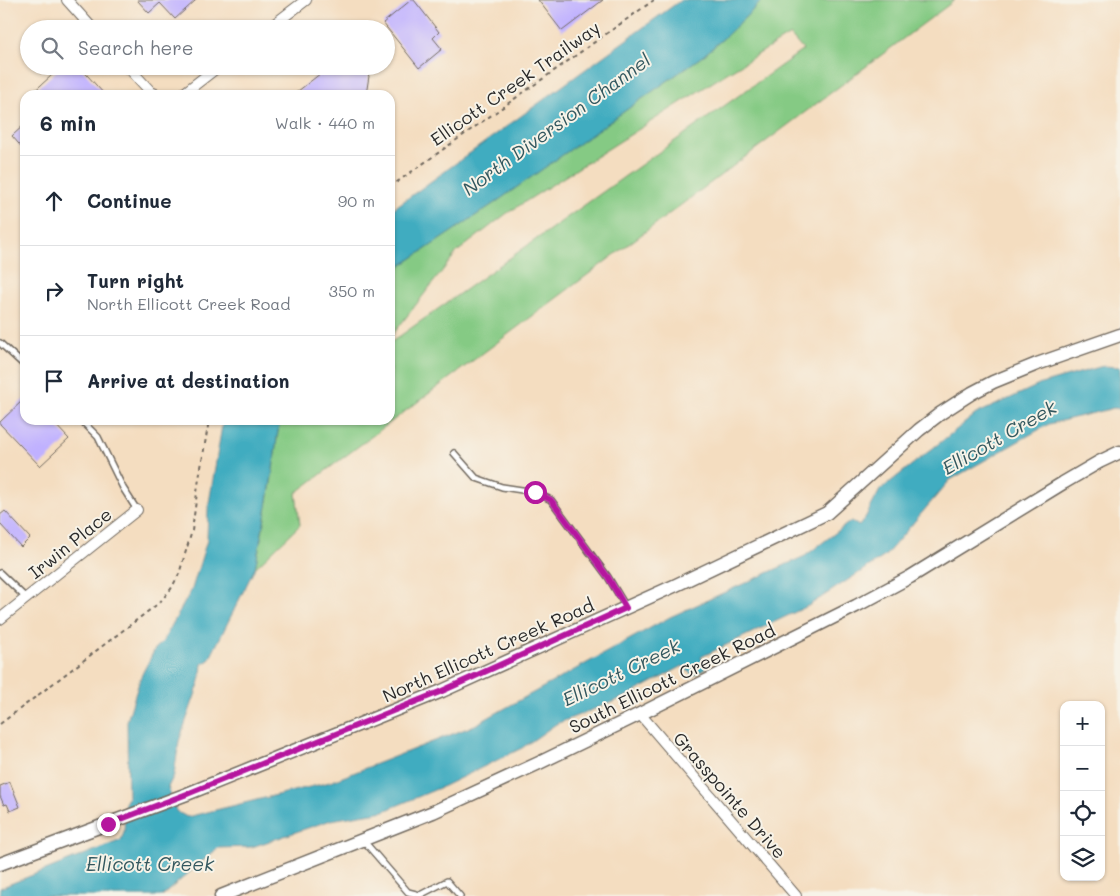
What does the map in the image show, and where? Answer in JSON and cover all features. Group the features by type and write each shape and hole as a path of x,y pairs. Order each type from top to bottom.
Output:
{"street":[{"path":"67,0 85,20"},
{"path":"280,20 306,0"},
{"path":"135,75 149,90"},
{"path":"188,90 207,75"},
{"name":"North Ellicott Creek Road","path":"0,864 187,794 442,691 626,608 828,513 920,430 941,413 972,393 1037,364 1120,336"},
{"name":"South Ellicott Creek Road","path":"221,896 442,808 539,764 856,606 902,581 1070,478 1120,452"},
{"name":"Irwin Place","path":"0,620 138,510"},
{"name":"Grasspointe Drive","path":"640,714 796,896"}],"lane":[{"path":"0,343 20,361"},
{"path":"86,425 98,437 124,488 138,510"},
{"path":"454,453 476,478 502,486 535,492 551,500 608,577 626,608"},
{"path":"0,573 26,599"},
{"path":"363,840 408,892 420,895 447,881 460,896"}],"path":[{"name":"Ellicott Creek Trailway","path":"395,183 654,0"},
{"path":"0,724 159,602 171,588 179,574 192,531 207,425"}],"green space":[{"path":"763,0 955,0 395,419 395,339 803,50 790,35 506,214 457,252 395,332 395,270 496,202 704,55"},
{"path":"279,425 387,425 296,493 300,525 255,568 269,495"}],"water":[{"name":"North Diversion Channel","path":"681,0 763,0 704,55 496,202 395,270 395,207"},
{"name":"Ellicott Creek","path":"1103,366 1120,367 1120,409 1114,408 1049,424 950,480 885,556 808,606 701,657 706,668 693,676 683,666 625,697 556,724 522,748 444,786 384,811 331,820 252,847 218,848 161,896 0,896 0,888 121,840 124,832 125,803 128,798 127,721 141,676 155,649 163,641 192,589 207,540 208,509 222,425 279,425 266,512 255,568 209,660 202,664 200,681 179,741 174,775 168,787 176,811 187,817 330,782 473,726 670,617 805,556 851,521 859,526 880,490 976,414 1041,384"}],"building":[{"path":"137,0 196,0 175,19 160,3 149,13"},
{"path":"411,0 414,0 439,32 433,38 442,49 419,68 395,38 395,20 387,20"},
{"path":"538,0 603,0 562,31"},
{"path":"52,75 87,75 101,90 36,90"},
{"path":"319,75 369,76 367,90 299,90"},
{"path":"20,129 20,145 12,136"},
{"path":"20,403 20,425 56,425 69,439 40,466 0,422"},
{"path":"5,511 30,538 21,547 0,524 0,515"},
{"path":"10,782 20,807 10,811 7,804 4,805 0,796 0,786"}],"route":[{"path":"108,824 442,691 626,608 608,577 551,500 535,492"}]}
